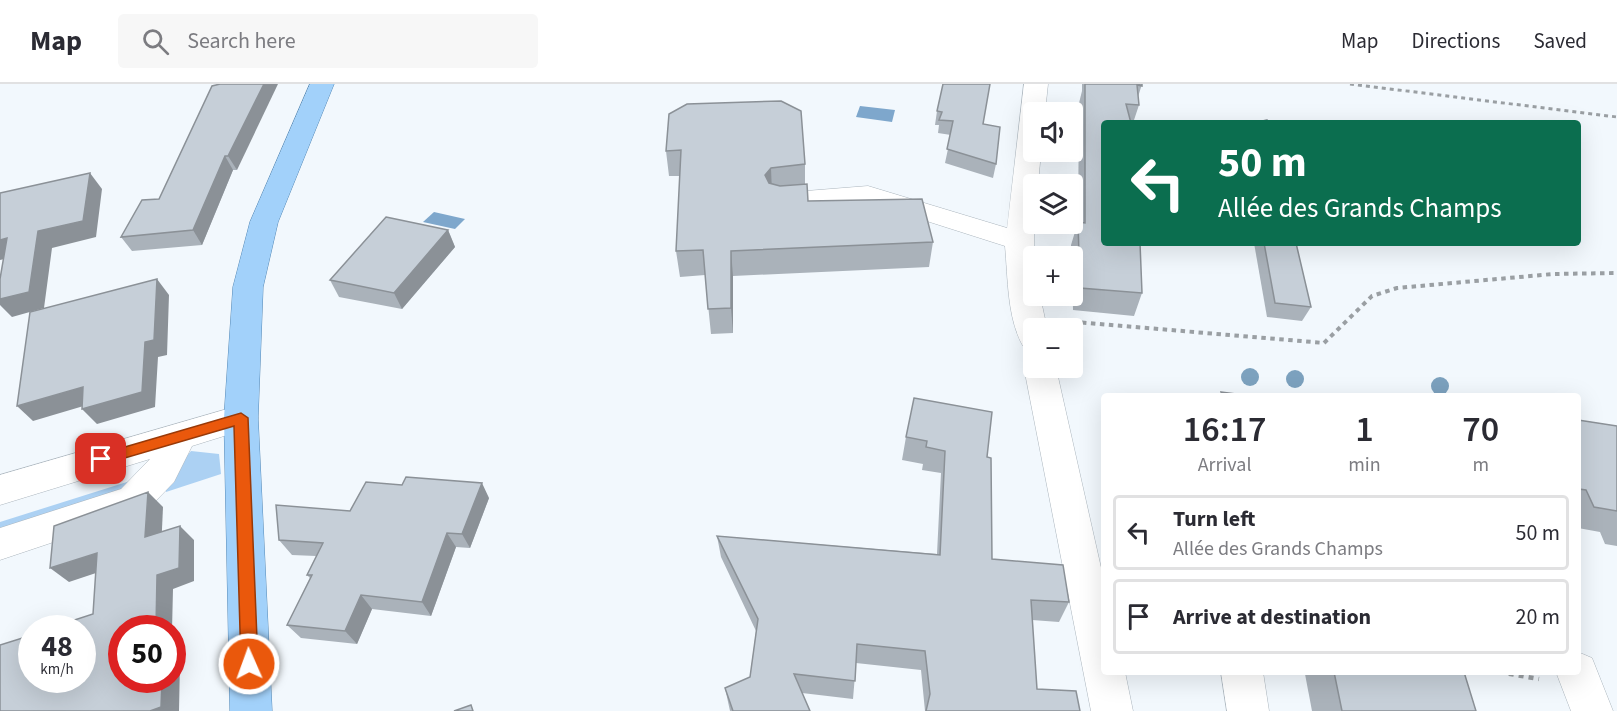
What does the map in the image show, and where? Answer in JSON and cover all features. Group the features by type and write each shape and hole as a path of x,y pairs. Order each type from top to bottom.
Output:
{"main road":[{"path":"251,711 241,418 248,287 264,222 322,84"}],"street":[{"path":"1030,318 1019,241 1036,84"},
{"path":"781,201 868,195 1019,241"},
{"path":"1042,378 1101,659"},
{"path":"0,490 241,418"},
{"path":"0,544 133,500 147,490 171,459 179,436"},
{"path":"1104,675 1112,711"},
{"path":"1242,675 1248,711"},
{"path":"1577,675 1592,711"}],"path":[{"path":"1350,84 1462,96 1617,117"},
{"path":"1083,331 1324,343 1372,296 1397,288 1553,274 1617,273"}],"shaded area":[{"path":"860,106 895,110 892,122 856,117"},
{"path":"434,212 465,219 455,229 423,222"},
{"path":"191,451 219,454 221,474 166,492 165,482"},
{"path":"149,475 140,488 0,537 0,522"}],"building":[{"path":"264,84 228,156 225,156 193,230 121,237 142,200 159,199 212,86"},
{"path":"943,84 990,84 983,124 1000,127 996,164 947,149 953,121 939,120 942,112 937,111"},
{"path":"1085,84 1142,84 1142,86 1137,85 1139,105 1126,104 1130,120 1101,120 1101,246 1140,246 1142,293 1083,288 1083,246 1079,246 1078,234 1083,234 1083,223 1085,223"},
{"path":"781,101 801,111 805,164 771,168 765,175 769,183 780,186 807,184 808,201 922,199 933,242 731,251 731,308 708,309 703,250 676,251 681,150 666,151 669,114 687,104"},
{"path":"90,173 83,221 38,231 29,292 0,299 0,279 7,238 0,240 0,193"},
{"path":"386,217 448,230 394,293 330,280"},
{"path":"1265,246 1297,246 1311,307 1275,303"},
{"path":"157,279 154,340 145,342 142,392 82,409 83,387 17,406 30,312"},
{"path":"914,398 992,412 987,457 991,458 992,559 1063,565 1069,602 1031,600 1037,689 1076,691 1080,711 926,711 930,694 925,651 857,644 855,681 794,674 810,711 733,711 725,688 750,677 758,619 717,536 940,555 945,451 926,447 927,441 906,437"},
{"path":"1581,420 1617,426 1617,511 1594,507 1586,490 1581,489"},
{"path":"406,477 482,483 462,534 447,533 422,602 361,595 345,631 287,625 312,575 307,575 323,543 279,540 276,505 350,511 366,482 402,485"},
{"path":"148,492 145,537 180,526 179,568 157,575 156,615 108,615 108,693 162,693 161,707 150,711 0,711 0,645 18,639 18,693 96,693 96,615 90,615 93,614 97,553 50,568 54,526"},
{"path":"1335,675 1465,675 1476,711 1342,711"},
{"path":"471,705 473,711 454,711"}],"route":[{"path":"101,459 241,418 249,664"}]}
